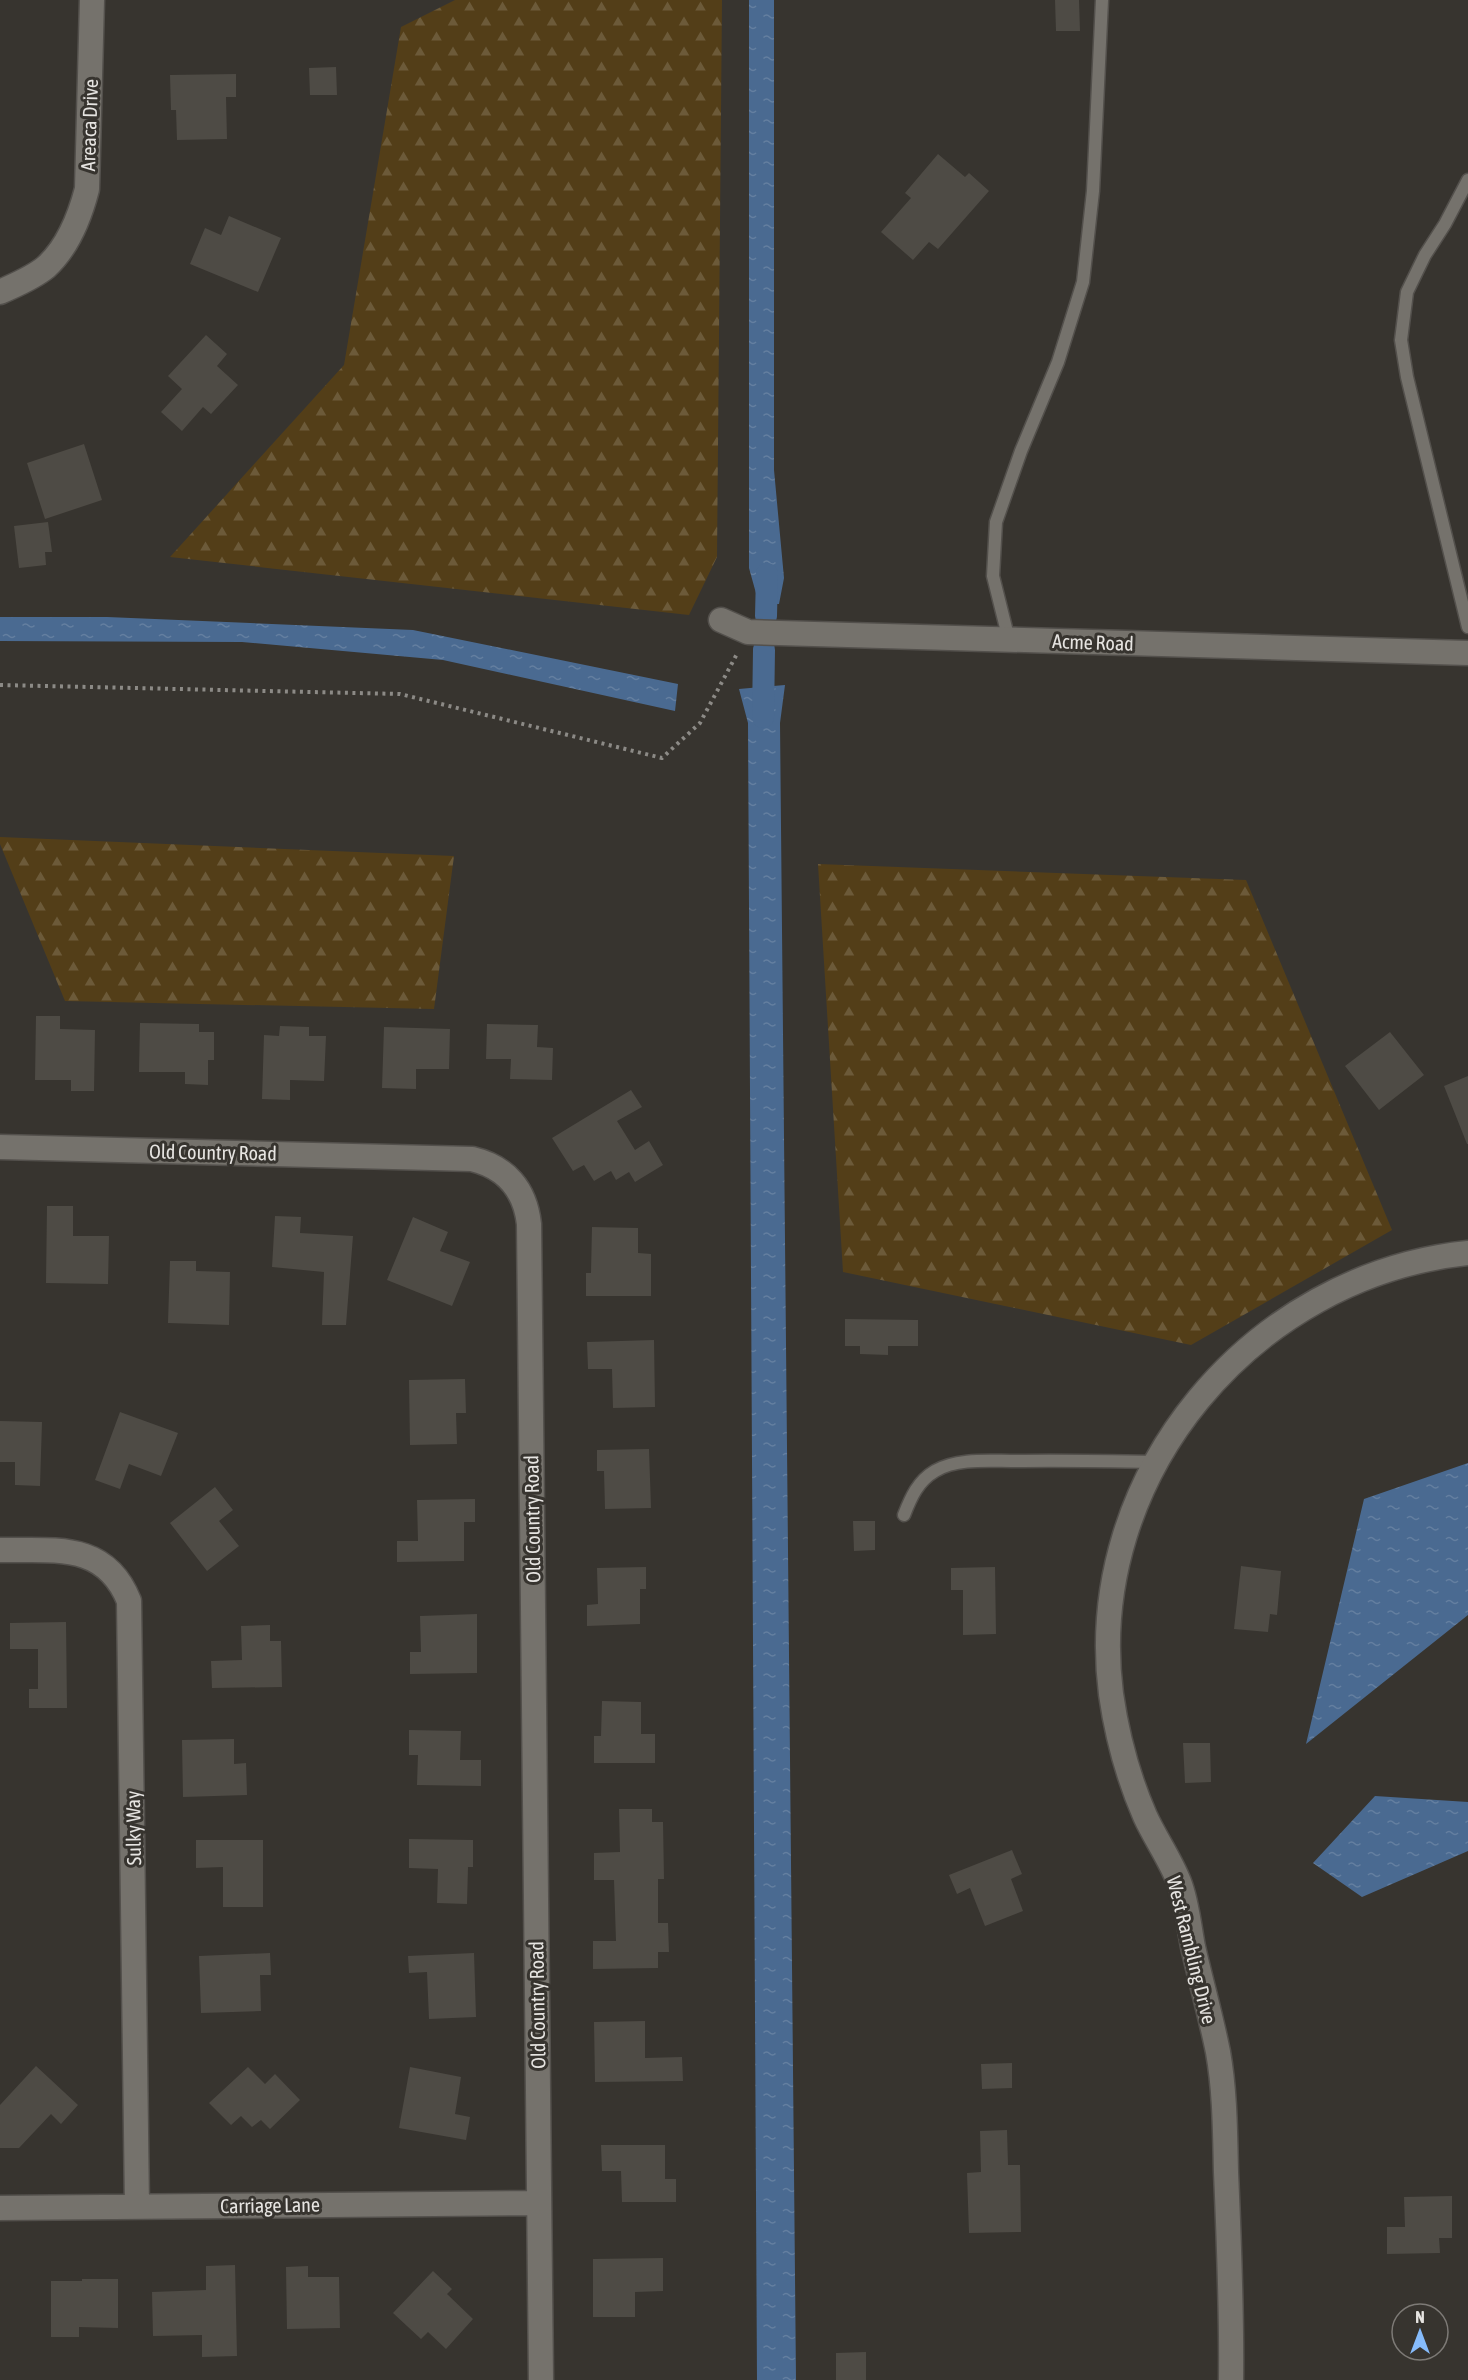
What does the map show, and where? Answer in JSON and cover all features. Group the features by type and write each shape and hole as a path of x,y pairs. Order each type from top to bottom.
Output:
{"street":[{"name":"Areaca Drive","path":"0,292 34,276 46,267 71,232 87,189 92,0"},
{"name":"Acme Road","path":"721,620 748,632 1468,653"},
{"name":"Old Country Road","path":"0,1147 472,1158 487,1162 501,1170 513,1180 521,1193 527,1208 529,1224 541,2380"},
{"name":"West Rambling Drive","path":"1231,2380 1232,2290 1223,2090 1218,2052 1180,1883 1133,1788 1119,1740 1111,1691 1109,1642 1112,1598 1118,1565 1131,1518 1175,1429 1205,1390 1244,1351 1278,1323 1321,1298 1366,1277 1413,1262 1468,1254"},
{"name":"Sulky Way","path":"0,1550 73,1551 88,1556 102,1563 114,1574 129,1601 137,2207"},
{"name":"Carriage Lane","path":"0,2208 539,2203"}],"lane":[{"path":"1009,640 993,576 996,522 1021,451 1058,362 1083,282 1093,191 1102,0"},
{"path":"1468,180 1445,224 1425,255 1407,292 1401,340 1407,377 1468,627"},
{"path":"904,1515 912,1496 924,1478 938,1469 955,1464 1032,1461 1157,1462"}],"path":[{"path":"0,685 399,694 662,758 700,723 748,632"}],"green space":[{"path":"455,0 722,0 717,557 689,615 170,557 344,365 401,27"},
{"path":"0,837 454,856 434,1009 65,1001 0,844"},
{"path":"818,864 1246,880 1392,1230 1191,1345 843,1272"}],"water":[{"path":"749,0 774,0 774,470 784,578 779,604 759,604 749,568"},
{"path":"0,617 107,617 413,630 678,684 675,711 443,660 242,642 0,641"},
{"path":"785,685 780,723 796,2380 757,2380 748,723 739,689"},
{"path":"1468,1463 1468,1615 1306,1744 1364,1499"},
{"path":"1375,1796 1468,1802 1468,1851 1362,1897 1313,1863"}],"building":[{"path":"1055,0 1079,0 1080,31 1056,31"},
{"path":"336,67 337,95 310,95 309,68"},
{"path":"236,74 236,97 226,97 227,139 177,140 176,110 171,110 170,75"},
{"path":"938,154 965,177 969,173 989,191 938,249 929,242 913,260 881,232 911,198 905,193"},
{"path":"229,216 281,238 258,292 190,264 205,228 221,235"},
{"path":"206,335 227,354 217,366 238,385 211,414 203,407 182,431 161,412 182,389 168,376"},
{"path":"84,444 102,500 45,519 27,463"},
{"path":"48,522 52,552 45,552 46,565 19,568 14,526"},
{"path":"36,1016 60,1016 60,1029 95,1030 94,1091 71,1091 71,1080 35,1080"},
{"path":"140,1023 199,1024 199,1032 214,1032 214,1060 208,1060 208,1085 185,1084 185,1072 139,1072"},
{"path":"487,1024 538,1025 537,1047 553,1048 552,1080 510,1079 511,1059 486,1059"},
{"path":"280,1026 309,1027 309,1036 326,1036 324,1081 290,1080 290,1100 262,1099 264,1035 279,1036"},
{"path":"384,1027 450,1029 449,1069 416,1069 416,1089 382,1088"},
{"path":"1390,1032 1424,1075 1379,1110 1345,1066"},
{"path":"1468,1076 1468,1144 1467,1144 1444,1086"},
{"path":"631,1090 642,1107 617,1121 635,1150 649,1141 663,1165 635,1182 629,1172 616,1180 611,1171 594,1181 584,1165 573,1171 552,1138"},
{"path":"47,1206 73,1206 73,1236 109,1236 108,1284 46,1283"},
{"path":"275,1216 301,1217 300,1233 353,1236 346,1325 322,1325 324,1272 272,1267"},
{"path":"413,1217 448,1232 440,1251 470,1262 452,1306 387,1280"},
{"path":"592,1227 638,1228 638,1253 651,1254 651,1296 586,1296 586,1273 591,1273"},
{"path":"170,1261 196,1261 196,1271 230,1272 229,1325 168,1323"},
{"path":"845,1319 918,1320 918,1346 888,1346 888,1355 860,1354 860,1346 845,1346"},
{"path":"654,1340 655,1407 613,1408 612,1369 588,1369 587,1342"},
{"path":"465,1379 466,1413 456,1413 457,1444 410,1445 409,1380"},
{"path":"120,1412 178,1433 161,1476 129,1464 120,1489 95,1480"},
{"path":"0,1421 42,1422 40,1486 15,1485 15,1462 0,1462"},
{"path":"649,1449 651,1508 605,1509 604,1471 597,1471 597,1450"},
{"path":"215,1487 233,1510 219,1521 239,1546 207,1571 170,1523"},
{"path":"475,1499 475,1522 464,1522 464,1561 397,1562 397,1541 418,1541 417,1500"},
{"path":"853,1521 875,1521 875,1550 854,1551"},
{"path":"1241,1566 1281,1571 1277,1615 1270,1614 1268,1632 1234,1629"},
{"path":"646,1567 646,1589 640,1589 640,1624 587,1626 587,1605 598,1604 597,1568"},
{"path":"995,1567 996,1634 963,1635 963,1590 951,1590 951,1568"},
{"path":"477,1614 477,1673 410,1674 410,1652 421,1652 420,1616"},
{"path":"66,1622 67,1708 29,1708 29,1689 38,1689 38,1649 10,1649 10,1623"},
{"path":"270,1625 270,1641 281,1641 282,1687 212,1688 211,1661 242,1660 241,1626"},
{"path":"602,1701 641,1702 641,1734 655,1734 655,1763 594,1763 594,1736 601,1736"},
{"path":"409,1730 461,1731 460,1760 481,1760 481,1786 417,1785 418,1755 409,1755"},
{"path":"234,1739 234,1764 246,1763 247,1795 183,1797 182,1740"},
{"path":"1183,1743 1210,1743 1211,1782 1185,1783"},
{"path":"619,1809 652,1809 652,1822 663,1822 664,1879 658,1879 658,1923 668,1923 669,1952 658,1952 658,1968 593,1969 593,1941 616,1941 614,1880 594,1880 594,1853 620,1852"},
{"path":"409,1839 473,1840 473,1867 468,1867 467,1904 437,1903 438,1869 409,1868"},
{"path":"196,1840 263,1840 263,1907 223,1907 223,1867 196,1868"},
{"path":"1012,1850 1022,1874 1011,1879 1023,1911 985,1926 970,1888 957,1894 949,1875"},
{"path":"270,1953 271,1975 260,1975 261,2011 201,2013 199,1956"},
{"path":"474,1953 476,2017 429,2019 427,1972 409,1973 408,1956"},
{"path":"645,2021 645,2058 682,2057 683,2081 595,2082 594,2022"},
{"path":"1012,2063 1012,2088 982,2089 981,2064"},
{"path":"36,2066 78,2105 61,2124 51,2114 19,2148 0,2148 0,2105"},
{"path":"248,2067 265,2084 275,2074 300,2100 270,2129 261,2120 252,2127 241,2116 231,2125 209,2103"},
{"path":"410,2067 461,2077 455,2114 470,2117 466,2140 399,2128"},
{"path":"1007,2130 1008,2165 1020,2165 1021,2232 969,2233 967,2173 981,2172 980,2131"},
{"path":"601,2145 665,2145 665,2179 676,2179 676,2202 622,2202 621,2171 602,2171"},
{"path":"1452,2196 1452,2238 1439,2238 1440,2253 1387,2254 1387,2227 1405,2227 1404,2197"},
{"path":"663,2258 663,2291 635,2292 635,2317 593,2317 593,2259"},
{"path":"235,2265 237,2356 202,2357 202,2335 153,2336 152,2292 206,2290 206,2266"},
{"path":"308,2266 308,2277 339,2277 340,2328 287,2329 286,2267"},
{"path":"433,2271 452,2289 447,2294 473,2319 446,2349 428,2332 421,2339 393,2313"},
{"path":"82,2279 118,2279 118,2328 79,2327 79,2337 51,2337 51,2281 82,2281"},
{"path":"866,2352 866,2380 836,2380 836,2353"}],"waterway":[{"path":"766,616 767,574"},
{"path":"763,717 764,650"}]}
